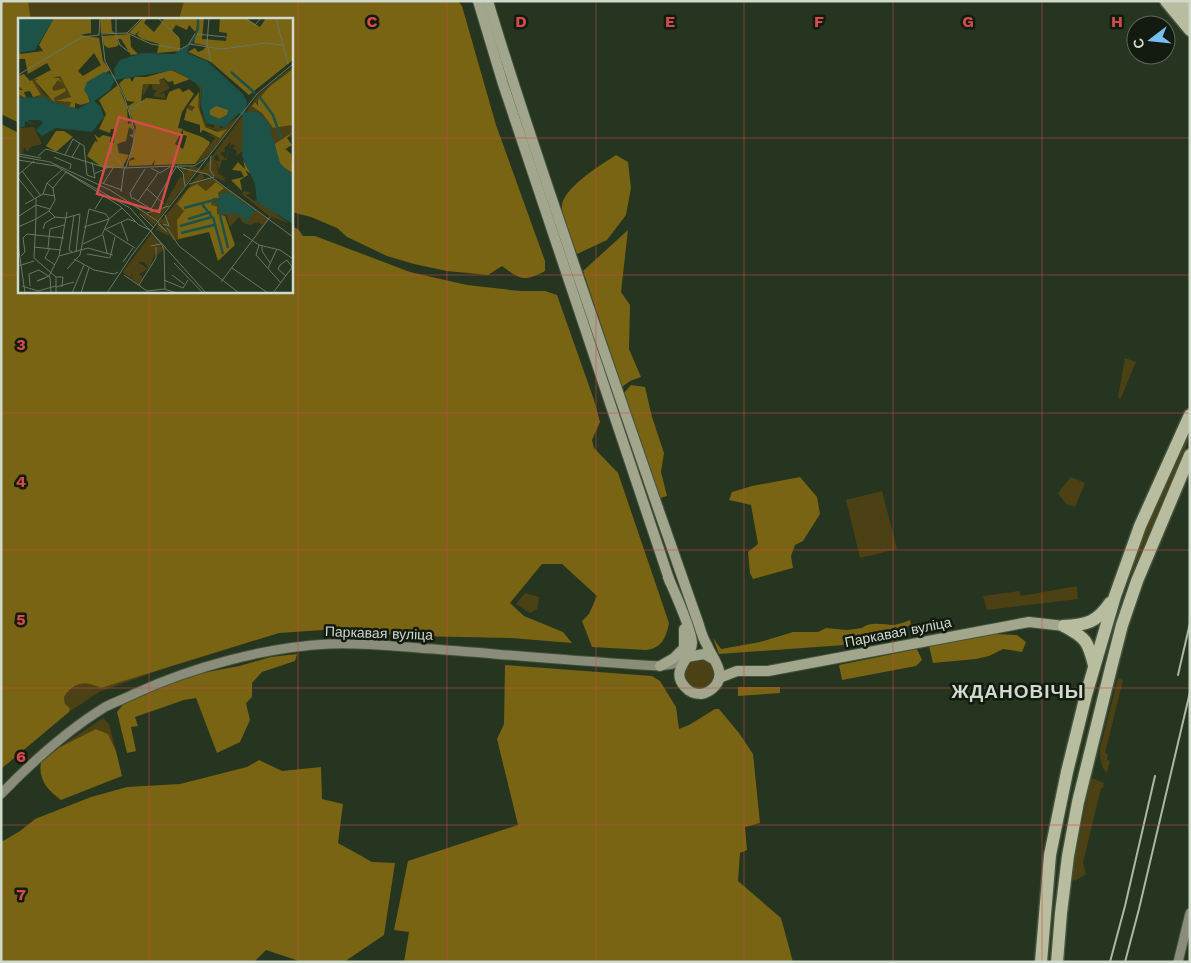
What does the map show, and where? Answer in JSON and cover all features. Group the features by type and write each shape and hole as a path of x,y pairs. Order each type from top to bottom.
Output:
{"highway":[{"path":"1166,1 1190,30"},
{"path":"1180,1 1190,13"},
{"path":"1041,962 1050,855 1067,772 1094,667 1115,596 1140,526 1190,415"},
{"path":"1057,962 1068,856 1080,793 1108,677 1122,625 1137,581 1190,454"},
{"path":"1064,626 1079,625 1095,620 1101,616 1115,596"},
{"path":"1064,626 1084,638 1088,644 1094,667"}],"main road":[{"path":"478,1 503,84 685,630 685,643 681,652 660,666"},
{"path":"488,1 522,110 656,505 705,642 715,662 719,678 713,689 708,692 698,694 687,689 680,677 680,669 692,643 668,577"},
{"name":"Паркавая вуліца","path":"719,678 738,671 768,671 1029,622 1064,626"},
{"path":"686,658 704,654 715,662"},
{"name":"Паркавая вуліца","path":"715,662 738,671"}],"street":[{"name":"Паркавая вуліца","path":"1,794 36,759 67,733 106,706 144,689 190,672 243,658 305,645 360,644 660,666 673,664 686,658"},
{"name":"Паркавая вуліца","path":"660,666 676,672 680,677"},
{"path":"1178,962 1190,913"}],"shaded area":[{"path":"28,1 184,1 179,18 31,18"},
{"path":"28,1 31,18 18,18 18,122 1,114 1,2"},
{"path":"184,1 458,1 462,6 496,125 545,261 545,271 532,277 523,278 518,277 502,266 488,275 447,271 414,264 387,256 347,237 337,228 311,217 292,212 292,18 179,18"},
{"path":"1,124 18,132 18,292 292,292 292,226 298,229 303,236 315,236 410,272 467,285 520,291 545,291 557,295 600,422 592,440 594,448 618,473 669,623 660,645 646,650 592,647 582,621 589,614 597,596 562,564 542,564 510,603 524,616 563,632 572,643 511,638 412,636 323,630 279,633 101,688 90,684 76,685 64,697 65,704 70,708 69,712 1,769"},
{"path":"616,155 628,162 631,188 626,215 607,240 577,254 564,220 563,202 567,194 583,178"},
{"path":"628,230 621,292 630,305 629,349 641,377 630,381 622,387 583,271"},
{"path":"1125,358 1136,362 1120,400 1118,397"},
{"path":"631,385 645,387 652,417 664,453 661,472 667,496 657,499 624,393"},
{"path":"1190,427 1190,437 1118,605 1113,608 1161,490"},
{"path":"800,477 817,497 820,514 803,541 795,545 791,556 793,568 753,579 750,573 748,552 758,544 751,505 729,500 732,492 752,486"},
{"path":"1071,477 1085,483 1075,507 1066,504 1058,493"},
{"path":"882,491 897,549 860,558 846,500"},
{"path":"1077,586 1078,599 987,610 983,596 1019,591 1021,596"},
{"path":"525,593 539,597 537,609 530,613 516,604"},
{"path":"910,620 911,625 904,628 899,635 858,644 719,654 713,638 721,649 760,642 793,632 818,632 826,628 847,630 873,624 894,625"},
{"path":"995,634 1017,635 1026,642 1022,652 1003,649 989,656 976,659 933,663 929,646"},
{"path":"917,649 922,660 916,666 842,680 839,665"},
{"path":"297,654 295,661 262,672 252,683 252,697 246,703 250,720 240,742 217,753 196,698 184,700 135,717 138,726 131,727 136,751 127,753 117,712 125,702 192,675 239,666 271,657"},
{"path":"700,658 711,663 716,674 711,685 700,690 689,685 684,674 689,663"},
{"path":"179,663 99,692 69,712 70,708 65,704 64,697 76,685 90,684 101,688"},
{"path":"505,665 652,676 660,681 676,707 679,729 715,709 719,709 753,754 760,823 745,827 747,850 740,853 738,881 781,918 793,962 404,962 409,932 394,930 408,861 518,825 497,739 504,724"},
{"path":"1118,678 1123,680 1105,753 1108,754 1107,760 1110,761 1107,773 1100,759 1100,749"},
{"path":"738,687 780,687 780,693 738,696"},
{"path":"103,718 109,724 116,751 108,734 96,729 60,747"},
{"path":"96,729 108,734 116,751 122,776 61,800 42,779 41,762 60,747"},
{"path":"259,760 282,771 321,767 322,799 343,804 338,843 372,862 395,863 384,935 344,962 302,962 266,950 254,962 1,962 1,839 3,841 20,831 35,819 91,797 127,787 180,784 247,767"},
{"path":"1092,778 1104,783 1103,788 1101,788 1083,863 1086,874 1075,881 1072,879 1073,868"}],"railway":[{"path":"1178,675 1190,623"},
{"path":"1125,962 1190,692"},
{"path":"1110,962 1155,776"}],"district":[{"name":"ЖДАНОВІЧЫ","path":"1018,691"}]}
